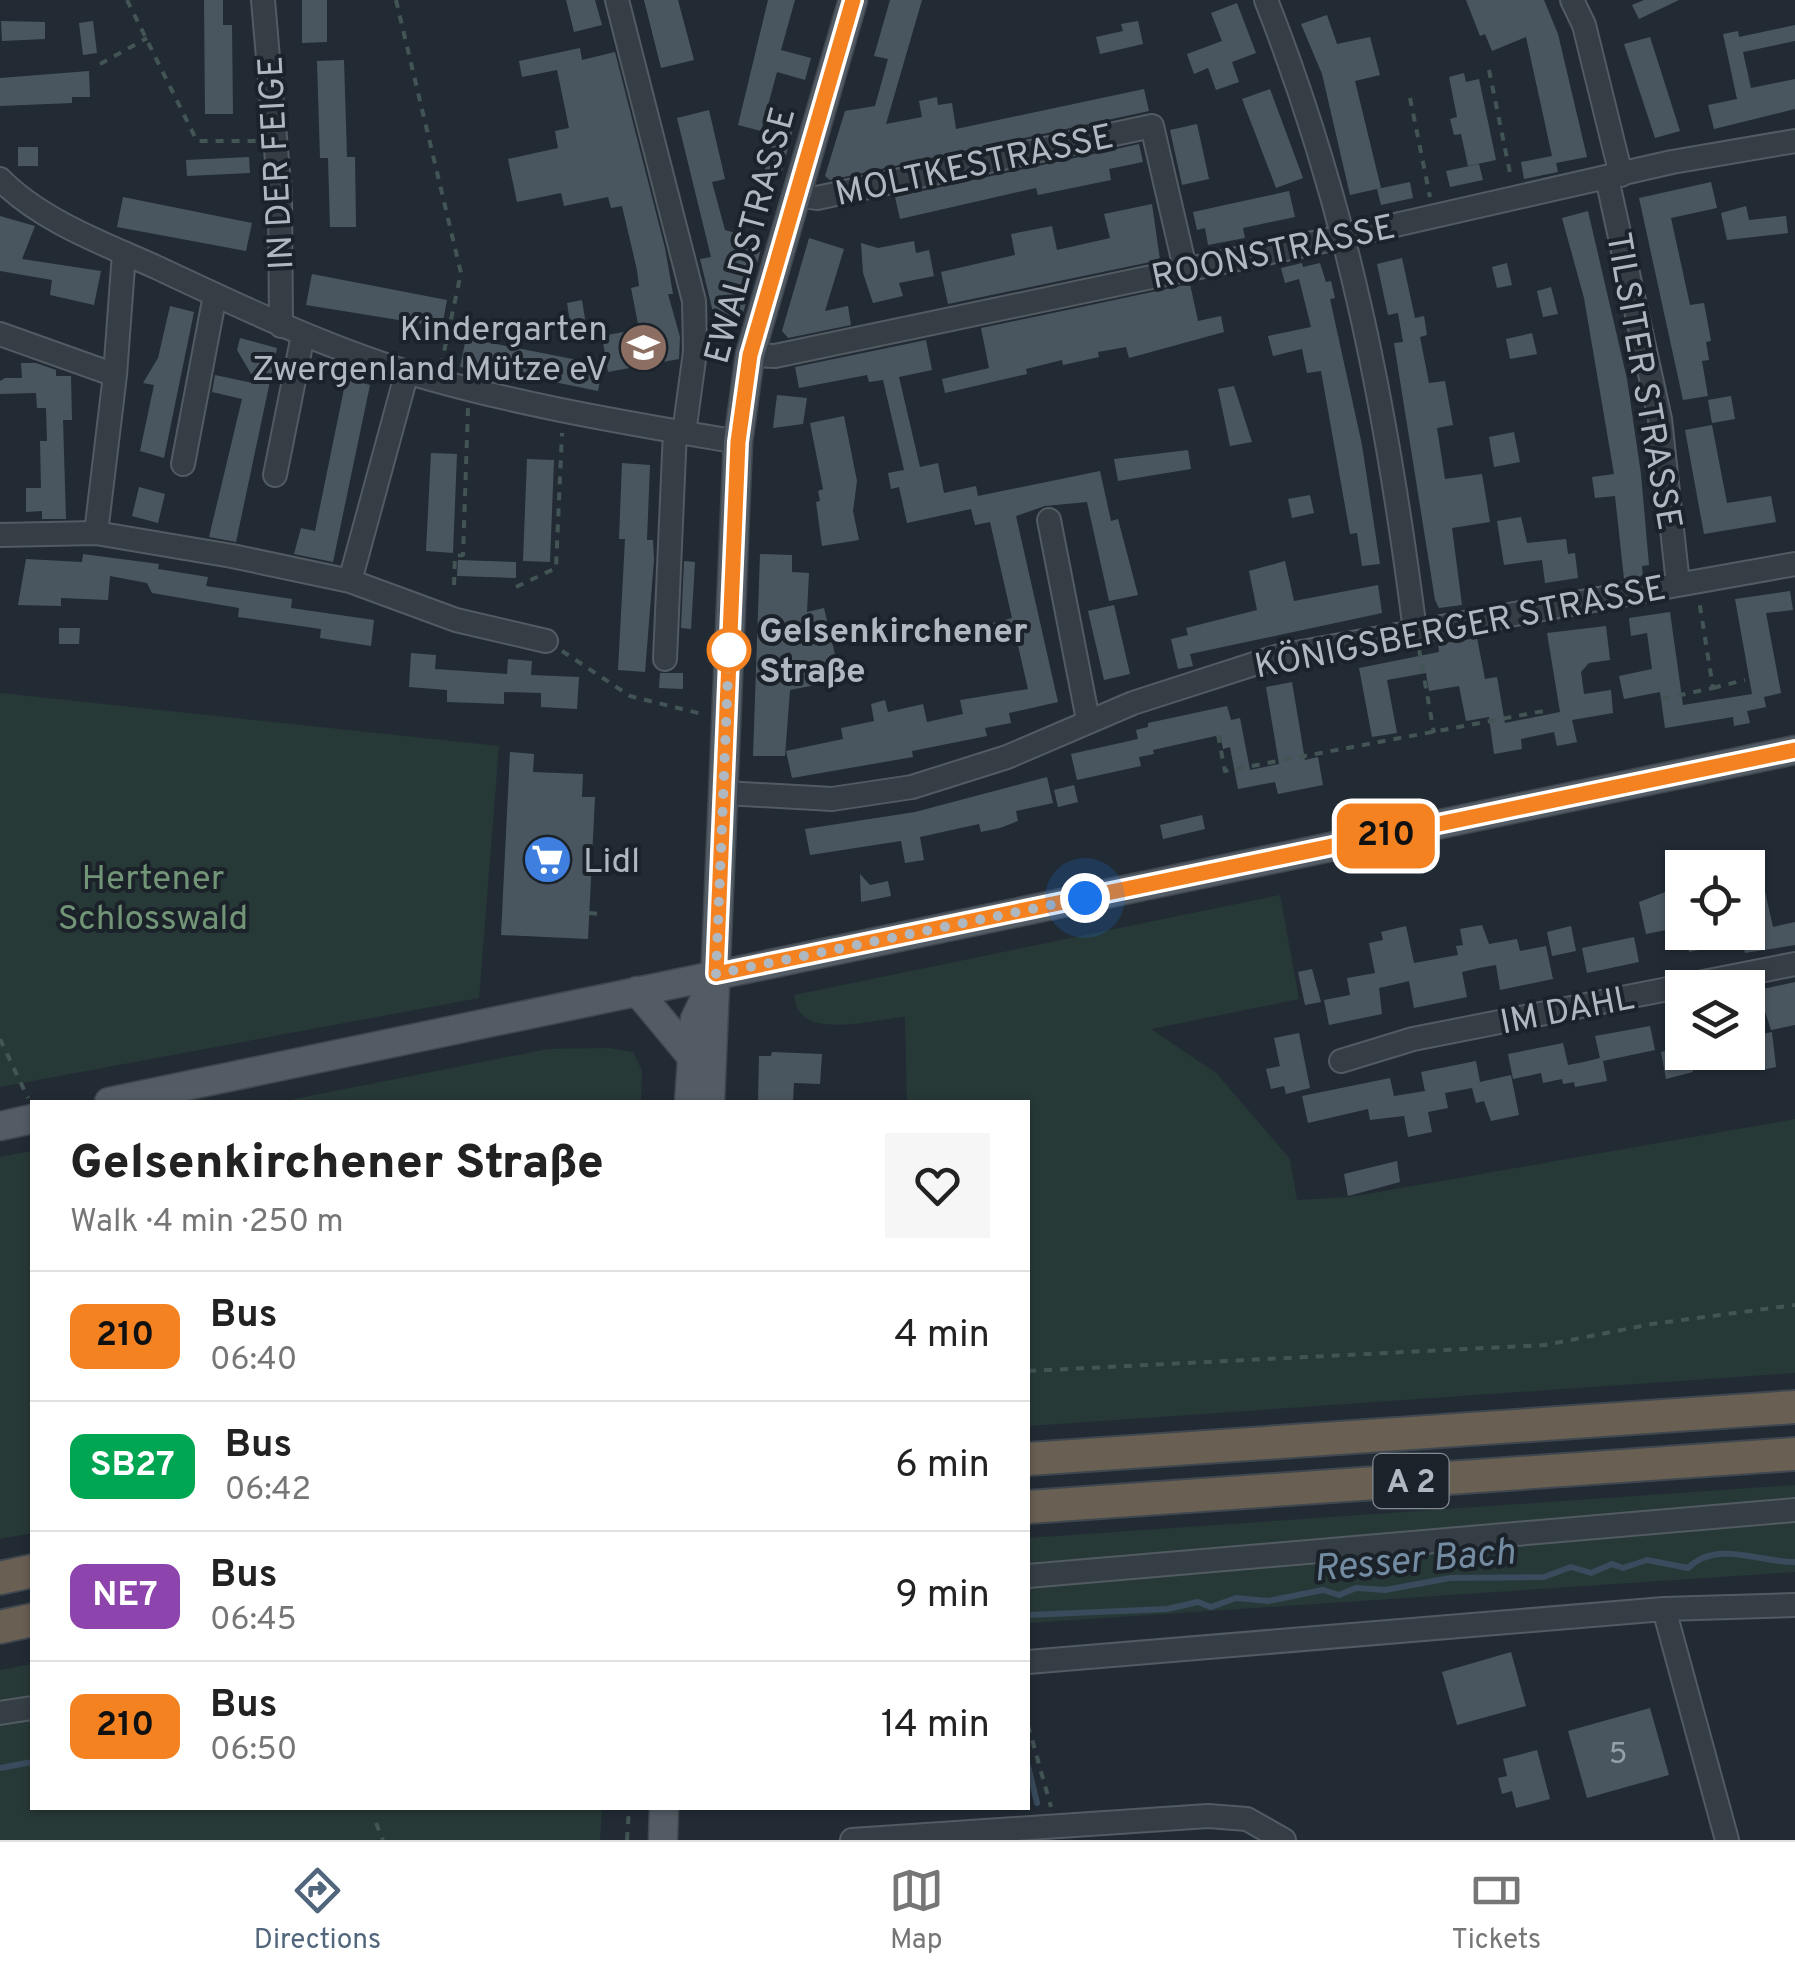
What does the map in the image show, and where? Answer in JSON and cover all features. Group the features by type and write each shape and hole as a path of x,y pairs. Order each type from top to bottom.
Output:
{"highway":[{"name":"A 2","path":"1030,1460 1795,1407"},
{"name":"A 2","path":"1030,1508 1795,1454"},
{"path":"0,1578 30,1572"},
{"path":"0,1627 30,1620"}],"main road":[{"name":"EWALDSTRASSE","path":"710,1100 738,442 750,355 853,0"},
{"path":"119,1100 1795,750"},
{"name":"EWALDSTRASSE","path":"689,1100 695,1019 716,974"},
{"path":"637,992 692,1057"},
{"path":"0,1126 30,1119"},
{"path":"644,1840 645,1810"},
{"path":"663,1840 664,1810"}],"street":[{"name":"IN DER FEIGE","path":"263,0 292,330 275,475"},
{"path":"617,0 694,302 695,352 680,432 665,659"},
{"path":"1266,0 1305,100 1346,236 1394,464 1415,631"},
{"name":"TILSITER STRASSE","path":"1572,0 1584,26 1614,177 1687,582"},
{"name":"MOLTKESTRASSE","path":"796,195 818,198 1152,126 1185,268"},
{"name":"ROONSTRASSE","path":"750,355 775,356 852,341 1795,141"},
{"path":"0,180 20,200 124,253 292,330 407,372 564,410 738,442"},
{"path":"96,533 116,375 124,253"},
{"path":"183,464 216,295"},
{"path":"0,334 116,375"},
{"path":"350,581 407,372"},
{"path":"1049,520 1088,720"},
{"path":"0,534 96,533 350,581 456,620 546,640"},
{"name":"KÖNIGSBERGER STRASSE","path":"725,793 807,799 882,794 1007,758 1088,720 1279,656 1795,564"},
{"name":"IM DAHL","path":"1341,1060 1413,1039 1795,964"},
{"path":"1030,1576 1795,1510"},
{"path":"1030,1662 1664,1609 1795,1605"},
{"path":"1664,1609 1727,1840"},
{"path":"0,1714 30,1708"},
{"path":"852,1840 1208,1816 1247,1819 1284,1840"}],"path":[{"path":"127,0 197,141 276,141"},
{"path":"396,0 460,272 437,380"},
{"path":"100,64 147,38"},
{"path":"1489,70 1515,199"},
{"path":"1410,98 1434,216"},
{"path":"454,586 455,556 463,556 469,388"},
{"path":"516,587 556,568 564,410"},
{"path":"1687,582 1713,688"},
{"path":"1415,631 1434,733"},
{"path":"546,640 630,696 700,713 727,715"},
{"path":"1662,700 1745,680"},
{"path":"1218,734 1224,771 1548,710"},
{"path":"589,913 599,914"},
{"path":"0,1038 30,1102"},
{"path":"1030,1371 1545,1345 1652,1324 1795,1306"},
{"path":"1030,1732 1057,1826"},
{"path":"627,1840 629,1810"},
{"path":"376,1823 383,1840"}],"green space":[{"name":"Hertener Schlosswald","path":"0,693 499,746 479,998 0,1087"},
{"path":"1280,895 1299,999 1151,1029 1216,1073 1290,1159 1297,1200 1350,1197 1795,1119 1795,1373 1030,1426 1030,1100 907,1100 905,1017 822,1024 798,1010 794,995"},
{"path":"609,1048 633,1052 642,1071 641,1100 289,1100 548,1049"},
{"path":"30,1151 30,1533 0,1539 0,1157"},
{"path":"1795,1485 1795,1572 1030,1623 1030,1538"},
{"path":"30,1664 30,1810 602,1810 600,1840 0,1840 0,1670"}],"building":[{"path":"204,0 223,0 223,25 232,25 233,114 205,114"},
{"path":"302,0 327,0 327,42 302,43"},
{"path":"566,0 595,0 602,25 574,32"},
{"path":"644,0 678,0 694,60 661,68"},
{"path":"768,0 795,0 781,50 811,58 805,80 777,72 761,131 738,125"},
{"path":"890,0 922,0 886,124 922,117 919,101 937,97 938,105 952,103 956,129 1144,89 1149,111 830,180 825,176 845,111 875,106 888,59 874,56"},
{"path":"1466,0 1544,0 1558,34 1587,157 1556,163 1558,172 1524,179 1521,162 1552,156 1526,37 1492,51 1485,34 1480,36"},
{"path":"1644,0 1679,0 1639,19 1632,5"},
{"path":"1237,3 1256,53 1232,62 1239,82 1216,90 1208,68 1194,74 1187,54 1222,41 1211,13"},
{"path":"1327,15 1337,44 1370,37 1380,75 1355,81 1381,188 1350,195 1322,74 1301,24"},
{"path":"1,21 45,22 45,39 2,41"},
{"path":"93,21 97,53 83,55 79,23"},
{"path":"1138,21 1143,44 1100,54 1096,37 1123,31 1121,24"},
{"path":"1795,25 1795,41 1743,52 1751,88 1795,79 1795,109 1714,129 1708,105 1737,99 1723,34 1738,31 1739,37"},
{"path":"1650,37 1680,131 1655,138 1624,44"},
{"path":"580,48 582,60 615,52 665,248 673,294 668,294 680,337 679,359 608,372 602,336 639,329 631,288 639,286 637,270 622,206 611,208 608,197 564,206 561,193 517,202 508,159 558,148 555,131 569,128 557,70 522,77 519,61"},
{"path":"344,60 347,157 355,157 356,227 330,227 328,158 320,158 317,61"},
{"path":"89,71 90,97 72,97 72,103 0,106 0,78"},
{"path":"1464,73 1466,82 1479,79 1496,160 1468,166 1461,134 1454,135 1450,119 1457,117 1449,77"},
{"path":"1270,89 1303,178 1276,188 1242,99"},
{"path":"709,110 725,179 712,182 725,230 739,234 743,254 747,237 763,242 742,317 714,316 700,259 711,257 677,118"},
{"path":"1197,124 1209,179 1182,185 1170,130"},
{"path":"778,125 793,129 780,178 761,182"},
{"path":"1139,144 1143,162 1109,169 1111,180 1038,195 1036,188 900,219 895,197"},
{"path":"18,147 38,147 38,166 18,166"},
{"path":"249,157 250,173 187,176 186,160"},
{"path":"1479,164 1483,180 1450,187 1446,171"},
{"path":"1410,182 1413,198 1381,205 1377,189"},
{"path":"1711,182 1717,208 1671,218 1690,305 1704,303 1711,341 1706,342 1709,360 1702,361 1708,396 1683,400 1639,198"},
{"path":"1289,191 1295,217 1243,228 1245,238 1208,245 1205,228 1197,230 1193,212"},
{"path":"123,197 252,223 246,251 117,227"},
{"path":"1152,204 1160,260 948,304 941,272 1015,255 1011,234 1052,226 1057,250 1110,238 1104,214"},
{"path":"1746,206 1749,220 1786,216 1788,233 1727,240 1721,213"},
{"path":"1588,211 1627,379 1641,474 1649,565 1642,566 1643,576 1624,579 1615,496 1595,498 1592,477 1614,474 1584,298 1562,218"},
{"path":"0,216 35,226 22,259 101,271 94,305 50,295 52,280 0,271"},
{"path":"809,238 844,249 825,311 848,306 851,325 788,338 782,331"},
{"path":"914,241 916,253 929,250 934,276 899,283 903,296 873,303 863,273 861,243 878,248"},
{"path":"1402,258 1415,318 1424,316 1427,335 1420,337 1429,383 1445,381 1453,425 1437,428 1445,479 1482,474 1490,522 1452,528 1462,605 1439,608 1435,600 1394,343 1403,342 1398,313 1388,315 1377,264"},
{"path":"1302,263 1303,267 1320,263 1326,282 1331,281 1335,298 1330,299 1362,445 1380,564 1362,566 1357,533 1350,534 1321,371 1307,373 1302,349 1273,356 1268,336 1311,327 1299,279 1285,283 1281,268"},
{"path":"1507,263 1512,285 1497,288 1492,267"},
{"path":"312,274 447,300 442,327 306,305"},
{"path":"1190,284 1198,321 1221,316 1224,332 1129,358 1126,347 1098,352 1099,357 1063,365 1062,360 1026,369 1027,374 945,393 942,379 989,368 981,328"},
{"path":"1551,287 1558,314 1543,317 1537,291"},
{"path":"582,300 586,325 571,328 567,303"},
{"path":"170,306 194,312 164,458 140,451 154,385 143,383 158,358"},
{"path":"1532,333 1537,354 1510,359 1506,339"},
{"path":"240,338 277,348 236,542 209,537 242,399 212,392 215,375 257,384 237,350"},
{"path":"466,338 603,365 598,391 477,366 476,370 460,367"},
{"path":"926,340 932,370 899,377 920,467 938,463 944,493 976,486 978,496 1100,471 1111,521 1118,519 1138,595 1109,601 1087,502 1045,506 1016,516 1058,702 1009,713 1011,723 985,728 987,736 912,751 913,757 792,778 786,751 843,739 841,728 874,721 871,704 885,700 888,712 923,704 927,722 963,714 960,700 1028,689 1016,637 997,641 993,623 1012,618 990,522 975,525 971,509 907,523 899,487 891,489 888,473 904,470 883,380 869,382 867,375 799,388 795,367"},
{"path":"21,363 56,370 56,376 71,376 72,420 63,420 66,519 42,519 42,511 26,512 26,488 41,488 40,441 47,441 46,408 37,408 36,393 0,394 0,381 22,378"},
{"path":"346,379 370,385 333,562 294,554 301,528 315,531"},
{"path":"1234,386 1252,442 1230,446 1218,389"},
{"path":"777,395 807,398 803,424 773,428"},
{"path":"1731,396 1735,419 1712,423 1708,400"},
{"path":"844,416 857,481 853,511 859,540 822,546 816,502 820,501 818,491 823,489 810,423"},
{"path":"1712,425 1727,503 1771,496 1776,522 1704,534 1685,430"},
{"path":"1514,432 1520,462 1494,467 1489,437"},
{"path":"1188,450 1191,469 1118,481 1114,459"},
{"path":"431,453 457,454 453,553 426,551"},
{"path":"527,459 554,460 550,562 523,561"},
{"path":"622,463 650,465 647,540 653,540 654,560 645,672 618,670 625,539 619,539"},
{"path":"139,487 165,494 158,523 132,516"},
{"path":"1310,495 1314,513 1292,518 1288,499"},
{"path":"1521,517 1527,543 1566,539 1568,554 1575,553 1578,578 1545,583 1542,560 1504,565 1497,521"},
{"path":"83,554 159,564 158,569 208,577 206,586 292,599 291,608 374,620 371,646 320,638 321,629 238,617 239,608 152,593 147,583 110,576 108,600 61,598 61,606 18,605 26,559 82,562"},
{"path":"760,554 792,555 792,572 809,573 807,612 824,608 841,680 790,690 785,756 753,756"},
{"path":"458,560 516,562 516,578 457,576"},
{"path":"684,561 695,562 691,629 681,628"},
{"path":"1285,561 1294,601 1378,585 1382,613 1190,654 1193,666 1178,669 1171,639 1188,635 1186,628 1257,610 1249,571"},
{"path":"1790,591 1793,610 1766,613 1781,693 1764,697 1766,707 1747,711 1750,723 1734,726 1733,717 1665,728 1660,692 1624,699 1619,676 1652,669 1647,633 1631,636 1629,618 1670,612 1683,705 1752,694 1735,599"},
{"path":"1114,605 1130,674 1104,680 1088,611"},
{"path":"1606,626 1610,660 1589,663 1581,672 1584,694 1611,690 1613,713 1572,720 1577,742 1557,746 1554,732 1521,739 1522,749 1494,754 1489,717 1466,721 1459,686 1429,691 1426,673 1387,680 1397,733 1372,737 1359,668 1439,652 1438,644 1477,638 1485,679 1497,677 1505,723 1560,712 1547,633"},
{"path":"59,628 80,628 79,644 59,644"},
{"path":"411,653 436,655 435,669 507,674 508,659 532,661 531,675 579,677 577,709 541,707 541,693 504,692 504,704 447,702 447,690 409,687"},
{"path":"660,673 683,673 683,689 659,688"},
{"path":"1292,682 1305,760 1318,757 1323,785 1278,794 1275,782 1238,789 1230,747 1223,749 1220,735 1153,750 1154,754 1139,757 1141,766 1077,780 1071,754 1138,739 1136,730 1148,727 1148,723 1227,706 1231,720 1240,718 1250,770 1279,764 1266,687"},
{"name":"Lidl","path":"510,752 534,754 533,772 583,774 582,797 595,797 588,939 501,935"},
{"path":"1047,777 1053,803 1016,811 1018,821 1000,828 981,832 979,824 920,837 924,860 905,863 901,841 810,855 805,829 915,812"},
{"path":"1074,785 1078,802 1058,807 1054,790"},
{"path":"1202,815 1205,829 1163,839 1160,825"},
{"path":"860,874 870,885 888,881 891,896 861,902"},
{"path":"1765,891 1773,927 1795,922 1795,945 1765,950"},
{"path":"1665,892 1665,930 1646,934 1639,902"},
{"path":"1482,925 1489,944 1517,939 1520,951 1546,946 1553,979 1500,990 1496,965 1479,968 1462,972 1467,997 1414,1008 1409,981 1379,988 1382,1014 1329,1025 1324,1000 1350,995 1347,978 1375,973 1369,943 1383,940 1381,932 1406,926 1414,963 1458,955 1456,946 1463,945 1460,929"},
{"path":"1571,926 1576,951 1552,956 1547,932"},
{"path":"1634,937 1639,962 1587,973 1582,948"},
{"path":"1312,969 1321,1002 1305,1005 1298,972"},
{"path":"1795,982 1795,1025 1771,1030 1765,1012 1765,988"},
{"path":"1650,1026 1655,1050 1603,1061 1607,1081 1575,1087 1574,1082 1563,1084 1562,1079 1543,1083 1541,1073 1513,1079 1508,1054 1563,1043 1568,1065 1584,1062 1600,1058 1595,1036"},
{"path":"1772,1032 1776,1067 1765,1069 1765,1033"},
{"path":"1299,1033 1310,1088 1286,1094 1284,1086 1271,1089 1266,1069 1280,1066 1274,1038"},
{"path":"1665,1051 1665,1070 1693,1072 1666,1079 1661,1052"},
{"path":"772,1052 822,1054 820,1084 794,1083 793,1100 758,1100 759,1056 771,1056"},
{"path":"1476,1061 1480,1082 1511,1075 1519,1115 1491,1121 1484,1101 1476,1103 1472,1088 1445,1093 1448,1108 1428,1112 1432,1132 1408,1137 1404,1116 1370,1120 1368,1109 1308,1123 1302,1096 1390,1078 1394,1096 1425,1091 1421,1072"},
{"path":"1397,1161 1400,1182 1348,1196 1344,1174"},
{"path":"1511,1652 1526,1706 1457,1725 1442,1672"},
{"path":"1650,1708 1669,1775 1587,1798 1568,1731"},
{"path":"1537,1750 1550,1799 1516,1808 1512,1791 1502,1794 1498,1778 1507,1776 1503,1759"}],"waterway":[{"name":"Resser Bach","path":"1030,1615 1167,1609 1198,1602 1211,1607 1236,1598 1268,1601 1323,1590 1339,1595 1356,1588 1385,1590 1450,1578 1544,1577 1571,1567 1591,1573 1612,1564 1623,1568 1647,1560 1688,1568 1700,1559 1726,1554 1795,1562"},
{"name":"Resser Bach","path":"0,1768 30,1762"},
{"path":"1030,1774 1037,1803"}],"bus line":[{"name":"210","path":"853,0 750,355 743,402 738,442 716,974 1795,750"}],"place":[{"name":"Kindergarten Zwergenland Mütze eV","path":"643,348"},
{"name":"Gelsenkirchener Straße","path":"729,650"},
{"name":"Lidl","path":"548,860"}],"route":[{"path":"729,650 716,974 1085,898"}]}
